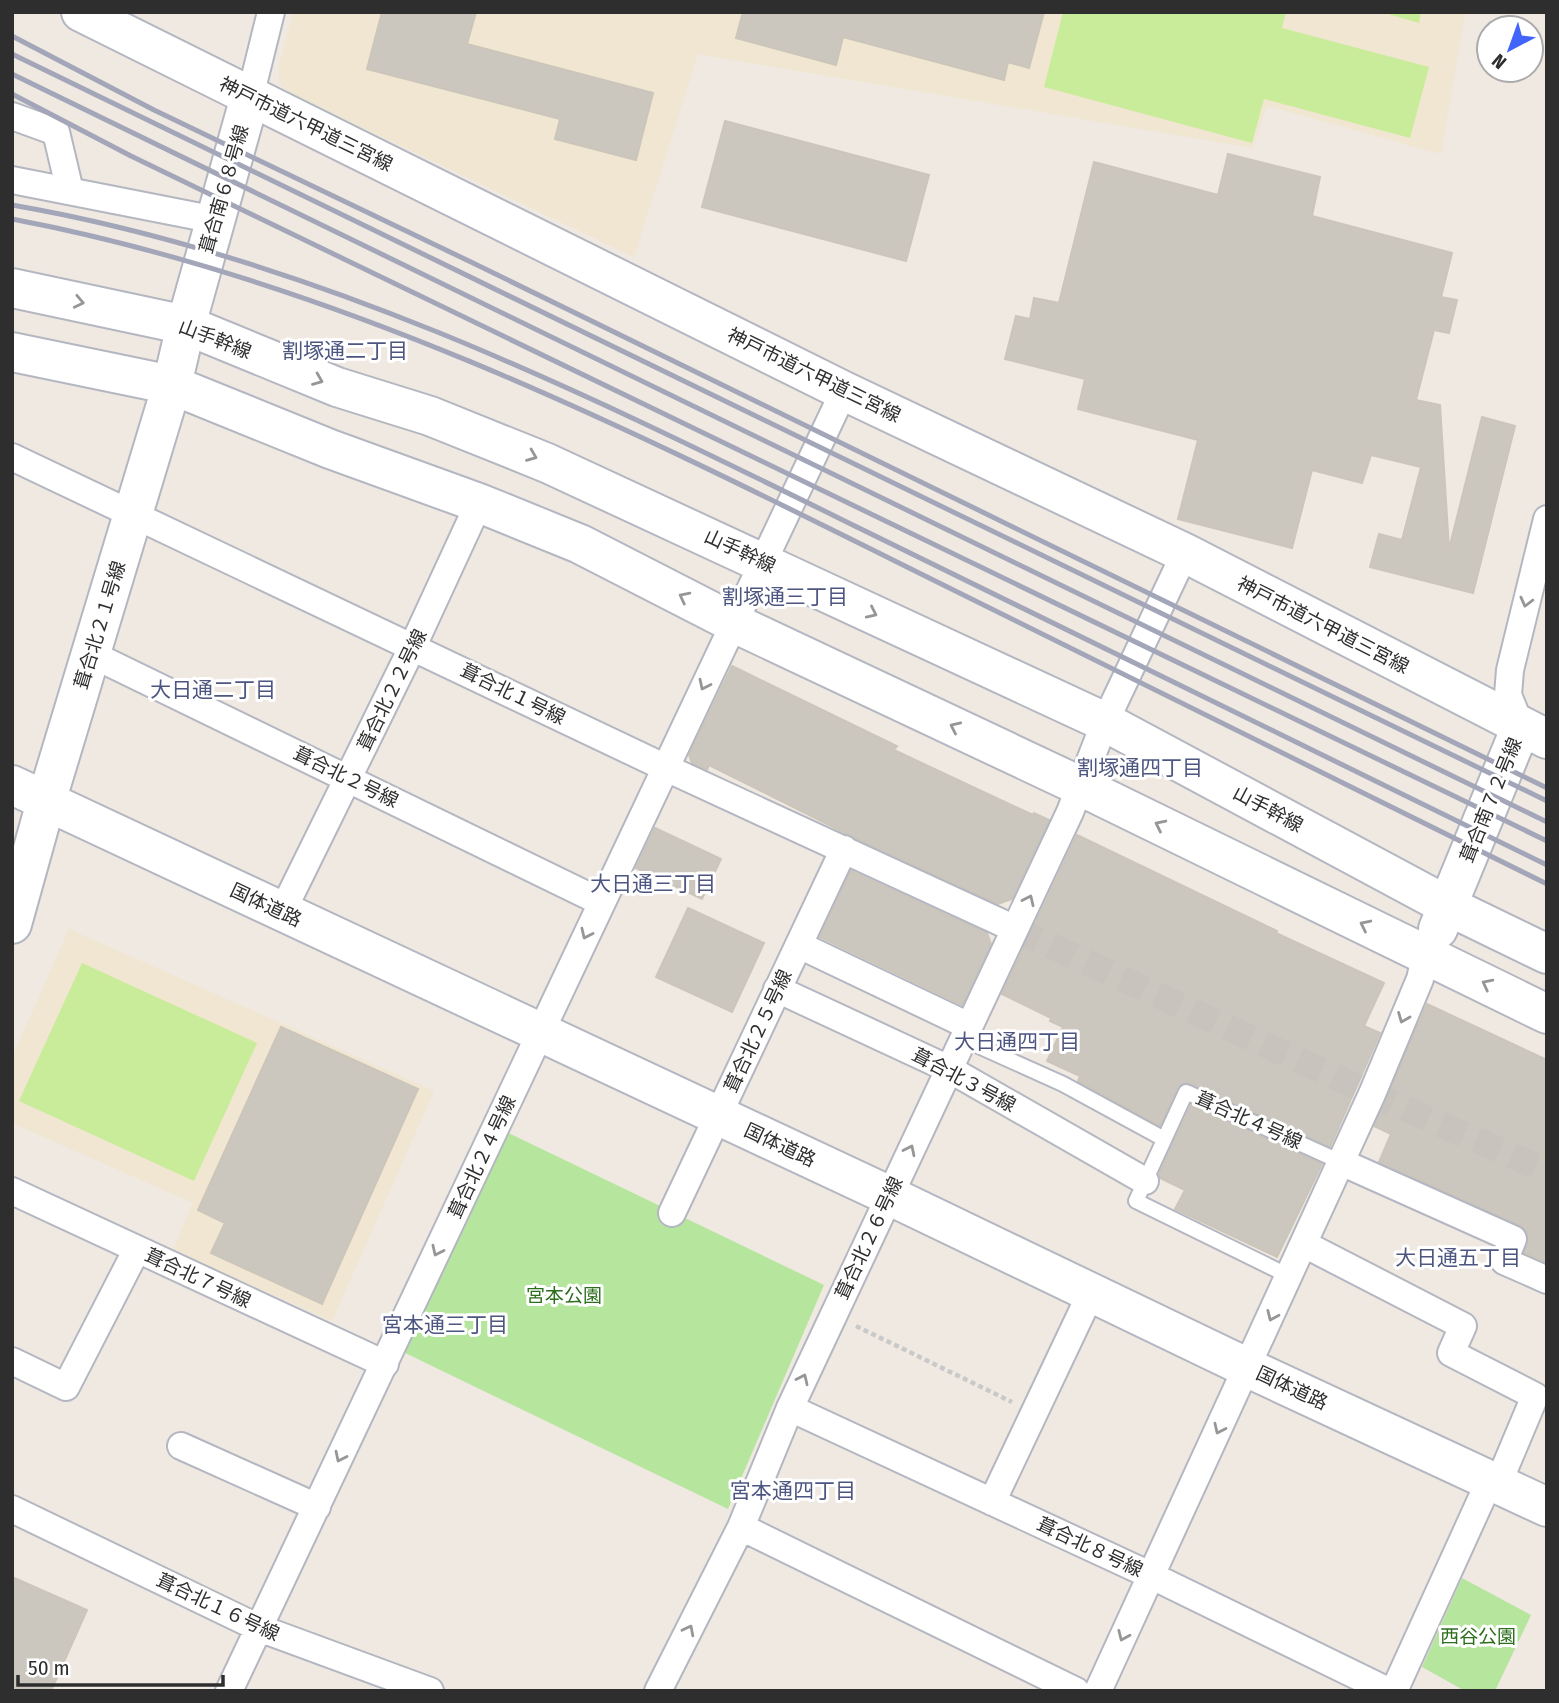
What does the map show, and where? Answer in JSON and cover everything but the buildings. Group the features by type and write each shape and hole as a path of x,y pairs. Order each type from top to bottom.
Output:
{"street":[{"name":"神戸市道六甲道三宮線","path":"81,12 844,391 1185,553 1534,733"},
{"name":"葺合南６８号線","path":"186,325 271,12"},
{"path":"12,116 56,132 70,191"},
{"path":"12,180 216,220"},
{"name":"山手幹線","path":"12,288 186,325 337,387 430,416 547,463 1105,722 1448,906 1547,954"},
{"name":"葺合北２１号線","path":"12,924 46,802 172,385 186,325"},
{"path":"12,352 172,385 330,449 479,503 580,544 734,623 1082,787 1547,1014"},
{"name":"葺合北２４号線","path":"229,1691 844,391"},
{"name":"葺合北１号線","path":"12,457 664,767 1015,929"},
{"name":"葺合北２２号線","path":"282,912 414,646 479,503"},
{"name":"葺合南７２号線","path":"1426,954 1534,733 1508,695 1510,670 1545,530"},
{"name":"葺合北２６号線","path":"658,1691 741,1527 790,1408 1082,787 1105,722 1185,553"},
{"name":"葺合北２号線","path":"91,654 601,902"},
{"name":"国体道路","path":"12,785 1547,1507"},
{"name":"葺合北２５号線","path":"672,1213 844,849"},
{"path":"799,945 966,1033"},
{"path":"1098,1691 1372,1094 1420,979 1426,954"},
{"name":"葺合北３号線","path":"777,989 949,1069 1145,1181"},
{"name":"葺合北４号線","path":"1341,1161 1513,1238 1504,1261 1547,1280"},
{"name":"葺合北７号線","path":"12,1191 385,1364"},
{"path":"1304,1244 1463,1326 1451,1353 1535,1396 1394,1691"},
{"path":"12,1361 66,1387 138,1249"},
{"path":"992,1502 1091,1293"},
{"name":"葺合北８号線","path":"790,1408 1150,1575 1388,1691"},
{"path":"181,1446 317,1507"},
{"name":"葺合北１６号線","path":"12,1509 259,1628 430,1691"},
{"path":"741,1527 1076,1691"}],"lane":[{"path":"966,1033 1164,1139"},
{"name":"葺合北４号線","path":"1145,1181 1186,1092 1341,1161"},
{"path":"1145,1181 1136,1201 1289,1276"}],"path":[{"path":"833,1314 1034,1413"}],"shaded area":[{"path":"293,12 1465,12 1441,154 1267,106 1253,148 698,54 634,257 288,92 279,82 279,65"},
{"path":"69,929 434,1091 332,1321 173,1250 193,1203 12,1123 12,1058"}],"green space":[{"path":"1063,12 1286,12 1282,28 1429,67 1410,138 1264,99 1252,143 1044,87"},
{"path":"1381,12 1421,12 1419,23"},
{"path":"82,963 257,1043 194,1181 19,1101"},
{"name":"宮本公園","path":"500,1129 824,1285 728,1509 399,1350"},
{"name":"西谷公園","path":"1462,1578 1531,1615 1495,1691 1465,1691 1422,1667"}],"tunnel":[{"path":"1015,929 1372,1094 1547,1171"}],"railway":[{"path":"12,36 154,110 1547,788"},
{"path":"12,54 1547,801"},
{"path":"12,74 1547,822"},
{"path":"12,94 131,156 1547,841"},
{"path":"12,205 124,228 233,259 341,295 551,381 757,478 1547,865"},
{"path":"12,219 130,245 245,278 358,317 470,361 580,409 797,512 1547,884"}],"district":[{"name":"割塚通二丁目","path":"345,351"},
{"name":"割塚通三丁目","path":"785,597"},
{"name":"大日通二丁目","path":"213,690"},
{"name":"割塚通四丁目","path":"1140,768"},
{"name":"大日通三丁目","path":"653,884"},
{"name":"大日通四丁目","path":"1017,1042"},
{"name":"大日通五丁目","path":"1458,1258"},
{"name":"宮本通三丁目","path":"445,1325"},
{"name":"宮本通四丁目","path":"793,1491"}]}
